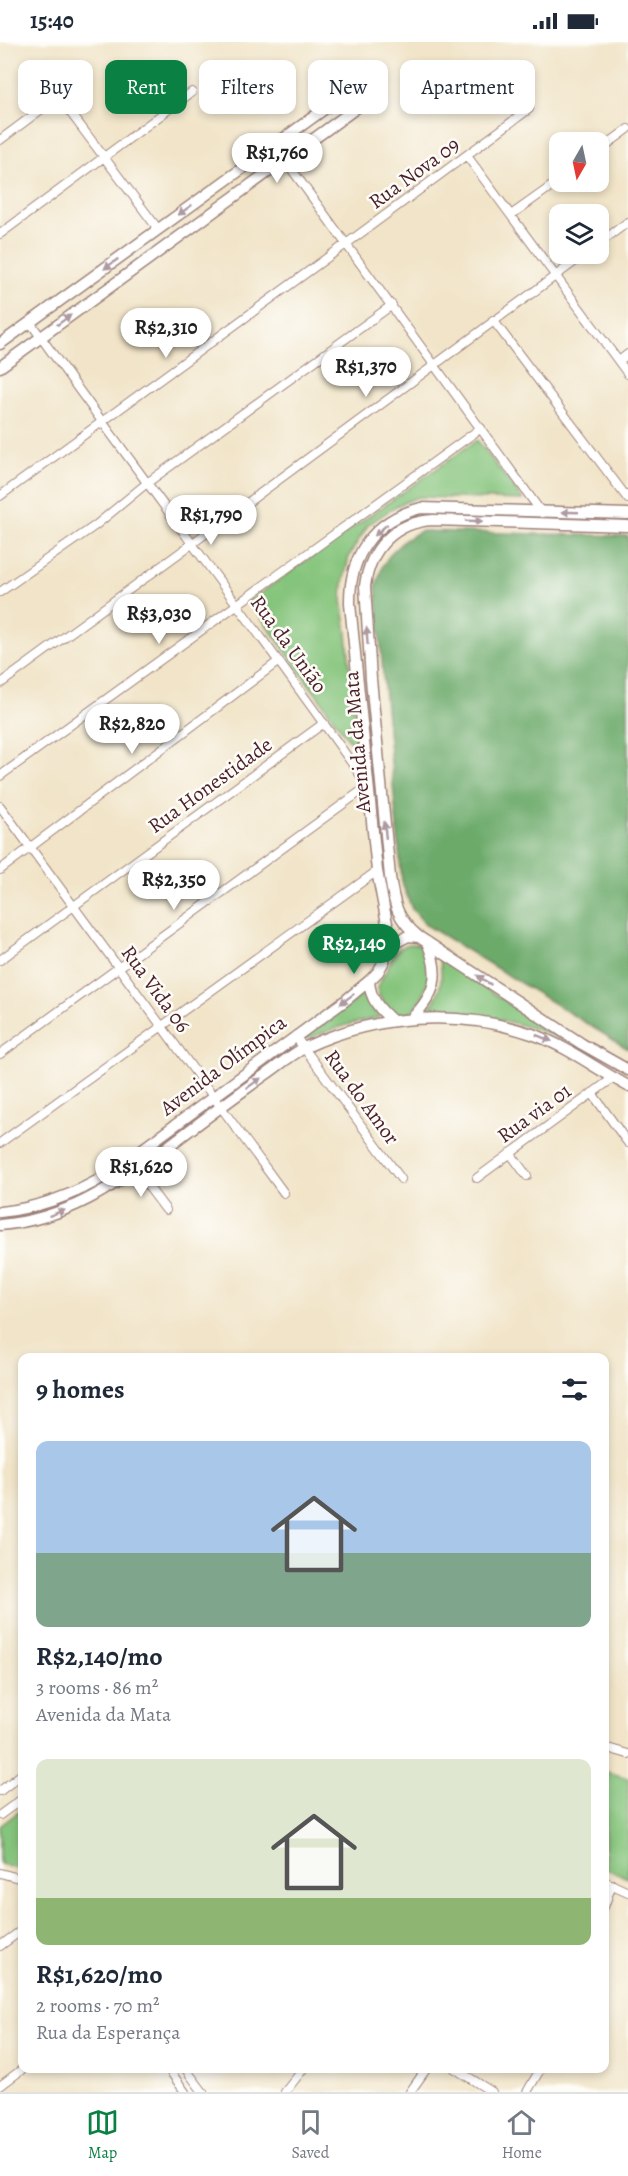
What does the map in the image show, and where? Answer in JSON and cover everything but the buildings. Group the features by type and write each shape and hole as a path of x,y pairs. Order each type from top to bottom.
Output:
{"street":[{"path":"0,344 352,89 370,98 0,368"},
{"path":"0,234 192,92"},
{"path":"0,140 35,114"},
{"path":"71,114 158,230"},
{"name":"Rua Nova 09","path":"0,496 522,114"},
{"path":"609,143 628,129"},
{"path":"274,145 550,524"},
{"path":"467,156 628,374"},
{"path":"511,215 549,188"},
{"path":"609,236 628,222"},
{"path":"0,684 571,264"},
{"path":"0,592 96,525 147,483 392,305"},
{"path":"493,320 628,499"},
{"name":"Rua da União","path":"30,322 147,483 194,543 324,723 366,787"},
{"path":"619,361 628,354"},
{"path":"0,776 481,428"},
{"name":"Avenida da Mata","path":"389,946 389,929 377,871 366,787 350,604 350,584 359,554 385,526 402,514 421,508 628,514"},
{"name":"Avenida da Mata","path":"628,526 433,520 412,522 402,527 381,545 373,557 367,570 365,594 390,877 395,907 399,915 406,926 423,940 582,1044 628,1070"},
{"path":"0,870 279,661"},
{"name":"Rua Honestidade","path":"0,960 324,723"},
{"path":"0,1054 366,787"},
{"name":"Rua Vida 06","path":"0,806 284,1193"},
{"path":"0,1143 377,871"},
{"path":"411,1019 428,1000 435,982 435,965 423,940 408,936 389,946 384,961 369,981 372,996 393,1021 457,1019 483,1022 532,1034 555,1043 628,1086"},
{"name":"Avenida Olímpica","path":"0,1212 46,1203 86,1188 136,1155 369,981"},
{"name":"Avenida Olímpica","path":"0,1225 23,1223 52,1215 93,1198 136,1170 221,1106 304,1048 355,1030 393,1021"},
{"name":"Rua do Amor","path":"295,1036 401,1179"},
{"name":"Rua via 01","path":"477,1178 613,1078"},
{"path":"592,1093 628,1143"},
{"path":"510,1154 527,1176"},
{"path":"136,1170 166,1210"},
{"path":"609,1748 628,1754"},
{"path":"0,1791 18,1777"},
{"path":"0,1815 18,1802"},
{"path":"0,1874 18,1878"},
{"path":"609,1883 628,1892"},
{"path":"0,1946 18,1933"},
{"path":"0,2086 18,2072"},
{"path":"172,2073 185,2092 196,2083"},
{"path":"189,2073 203,2092"},
{"path":"285,2092 300,2073"},
{"path":"410,2092 423,2073"},
{"path":"462,2073 492,2092"},
{"path":"527,2092 538,2073"}],"green space":[{"path":"477,440 523,500 418,497 396,506 368,525 349,556 342,600 357,751 249,601"},
{"path":"421,531 628,536 628,1049 426,925 412,909 402,883 376,586 383,565 392,552 406,539"},
{"path":"410,944 419,944 426,954 429,967 428,980 418,1005 410,1013 400,1016 391,1013 380,998 378,987 394,955 400,948"},
{"path":"439,957 567,1042 515,1023 462,1014 425,1012 435,1000 440,987"},
{"path":"366,992 370,1005 380,1017 305,1039 310,1032"},
{"path":"609,1772 628,1778 628,1878 609,1870"},
{"path":"18,1812 18,1868 0,1864 0,1826"}]}
